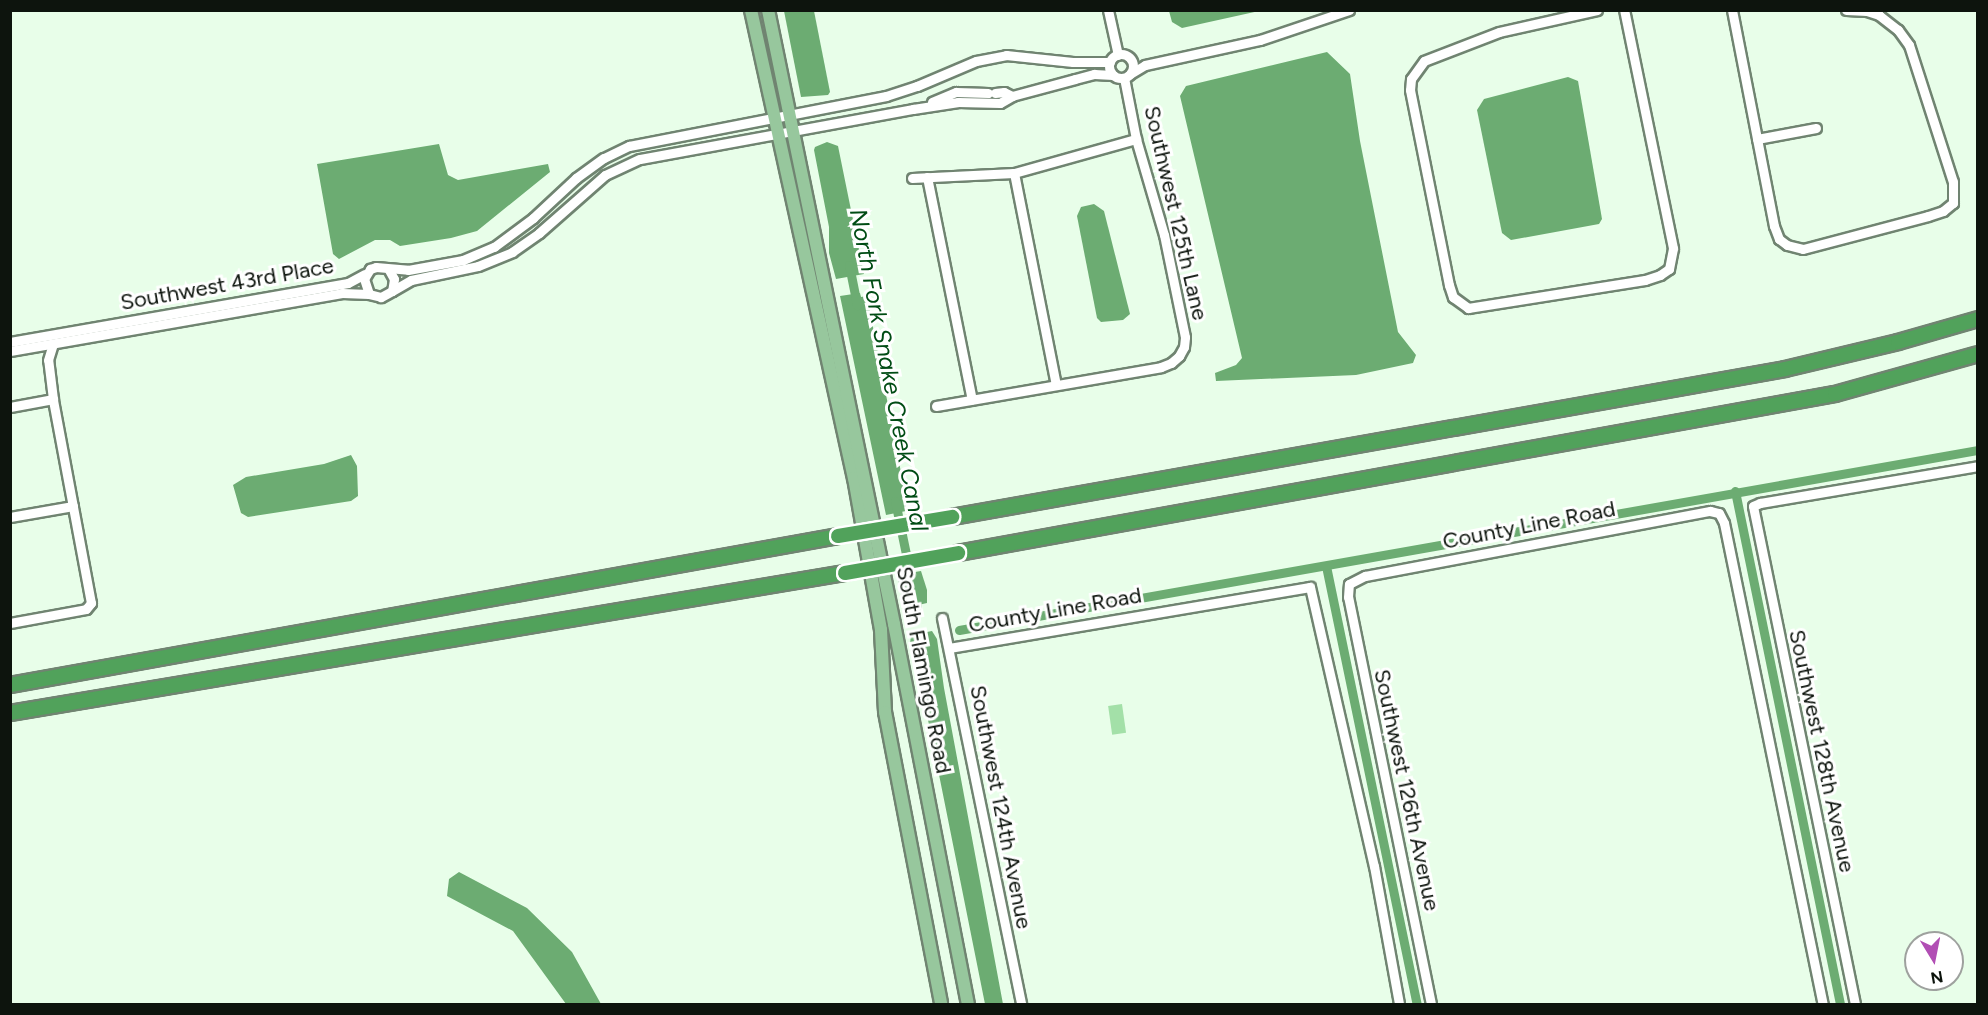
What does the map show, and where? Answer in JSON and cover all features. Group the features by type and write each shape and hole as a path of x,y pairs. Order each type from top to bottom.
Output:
{"highway":[{"path":"10,685 1785,369 1898,342 1977,319"},
{"path":"10,713 845,573 1834,394 1977,354"}],"main road":[{"name":"South Flamingo Road","path":"751,10 854,478 881,630 885,712 941,1005"},
{"name":"South Flamingo Road","path":"768,10 892,614 968,1005"}],"street":[{"path":"1108,10 1122,55 1133,64 1127,76"},
{"path":"1166,60 1122,55 1110,62 1073,62 1006,55 976,61 917,86 886,96 645,142 614,153 576,178 516,232 495,247 474,256 408,270 388,270 376,267 365,274 364,285 369,294 381,297 411,280 489,263 526,244 596,182 620,167 659,155 778,136 958,102 1000,103 1012,96 1094,74 1127,76 1137,68 1260,40 1348,10"},
{"path":"1597,10 1499,32 1424,61 1411,80 1410,90 1449,285 1453,297 1460,304 1477,308 1645,280 1669,269 1673,248 1624,10"},
{"path":"1732,10 1774,226 1779,239 1787,245 1803,249 1943,212 1953,203 1953,182 1909,45 1889,21 1867,11 1846,10"},
{"path":"1110,62 1113,75"},
{"name":"Southwest 125th Lane","path":"1056,385 1161,367 1171,363 1184,347 1185,337 1164,235 1136,139 1127,76"},
{"path":"913,109 956,92 1004,92 1012,96"},
{"path":"1757,139 1816,128"},
{"path":"912,178 1014,173 1136,139"},
{"path":"936,406 1056,385 1014,173"},
{"path":"927,177 972,400"},
{"path":"516,232 526,244"},
{"path":"388,270 394,279 392,291"},
{"name":"Southwest 43rd Place","path":"10,342 348,282 365,274"},
{"name":"Southwest 43rd Place","path":"10,351 342,293 369,294"},
{"path":"10,623 90,607 74,506 53,399 48,360 53,344"},
{"path":"10,407 53,399"},
{"name":"Southwest 128th Avenue","path":"1855,1005 1754,506 1977,466"},
{"path":"10,517 74,506"},
{"name":"County Line Road","path":"1349,584 1377,573 1710,511 1719,513 1726,532 1823,1005"},
{"name":"Southwest 126th Avenue","path":"1349,584 1348,597 1431,1005"},
{"name":"County Line Road","path":"949,648 1310,587 1374,866 1399,1005"},
{"name":"Southwest 124th Avenue","path":"942,618 1021,1005"}],"shaded area":[{"path":"1169,10 1259,11 1182,28 1172,22"},
{"path":"784,11 814,11 830,92 828,95 801,97"},
{"path":"1327,52 1350,74 1360,141 1398,332 1416,355 1413,363 1356,375 1216,381 1215,373 1236,365 1242,358 1180,96 1186,86"},
{"path":"1568,77 1578,81 1602,219 1599,224 1511,240 1502,233 1477,110 1484,99"},
{"path":"827,142 838,146 864,274 836,279 829,253 829,227 814,150 815,147"},
{"path":"439,144 448,175 458,180 548,164 550,172 477,231 451,238 400,246 390,240 375,240 339,259 333,254 317,164"},
{"path":"1094,204 1104,211 1130,314 1123,320 1101,322 1097,318 1077,216 1081,207"},
{"path":"860,293 861,297 867,296 904,488 906,511 886,515 840,296"},
{"path":"351,455 357,466 358,496 351,501 248,517 241,513 233,485 246,477 324,464"},
{"path":"921,571 927,590 927,603 905,608 897,575"},
{"path":"932,631 937,639 944,688 1003,1004 985,1004 914,650 910,644 911,635"},
{"path":"1122,704 1126,733 1112,735 1108,706"},
{"path":"459,872 527,908 572,952 601,1004 566,1004 513,931 447,896 449,879"}],"waterway":[{"name":"North Fork Snake Creek Canal","path":"849,265 857,305"},
{"path":"959,630 1978,450"},
{"path":"1735,491 1840,1004"},
{"name":"North Fork Snake Creek Canal","path":"895,501 917,607"},
{"path":"1326,566 1417,1004"}]}
